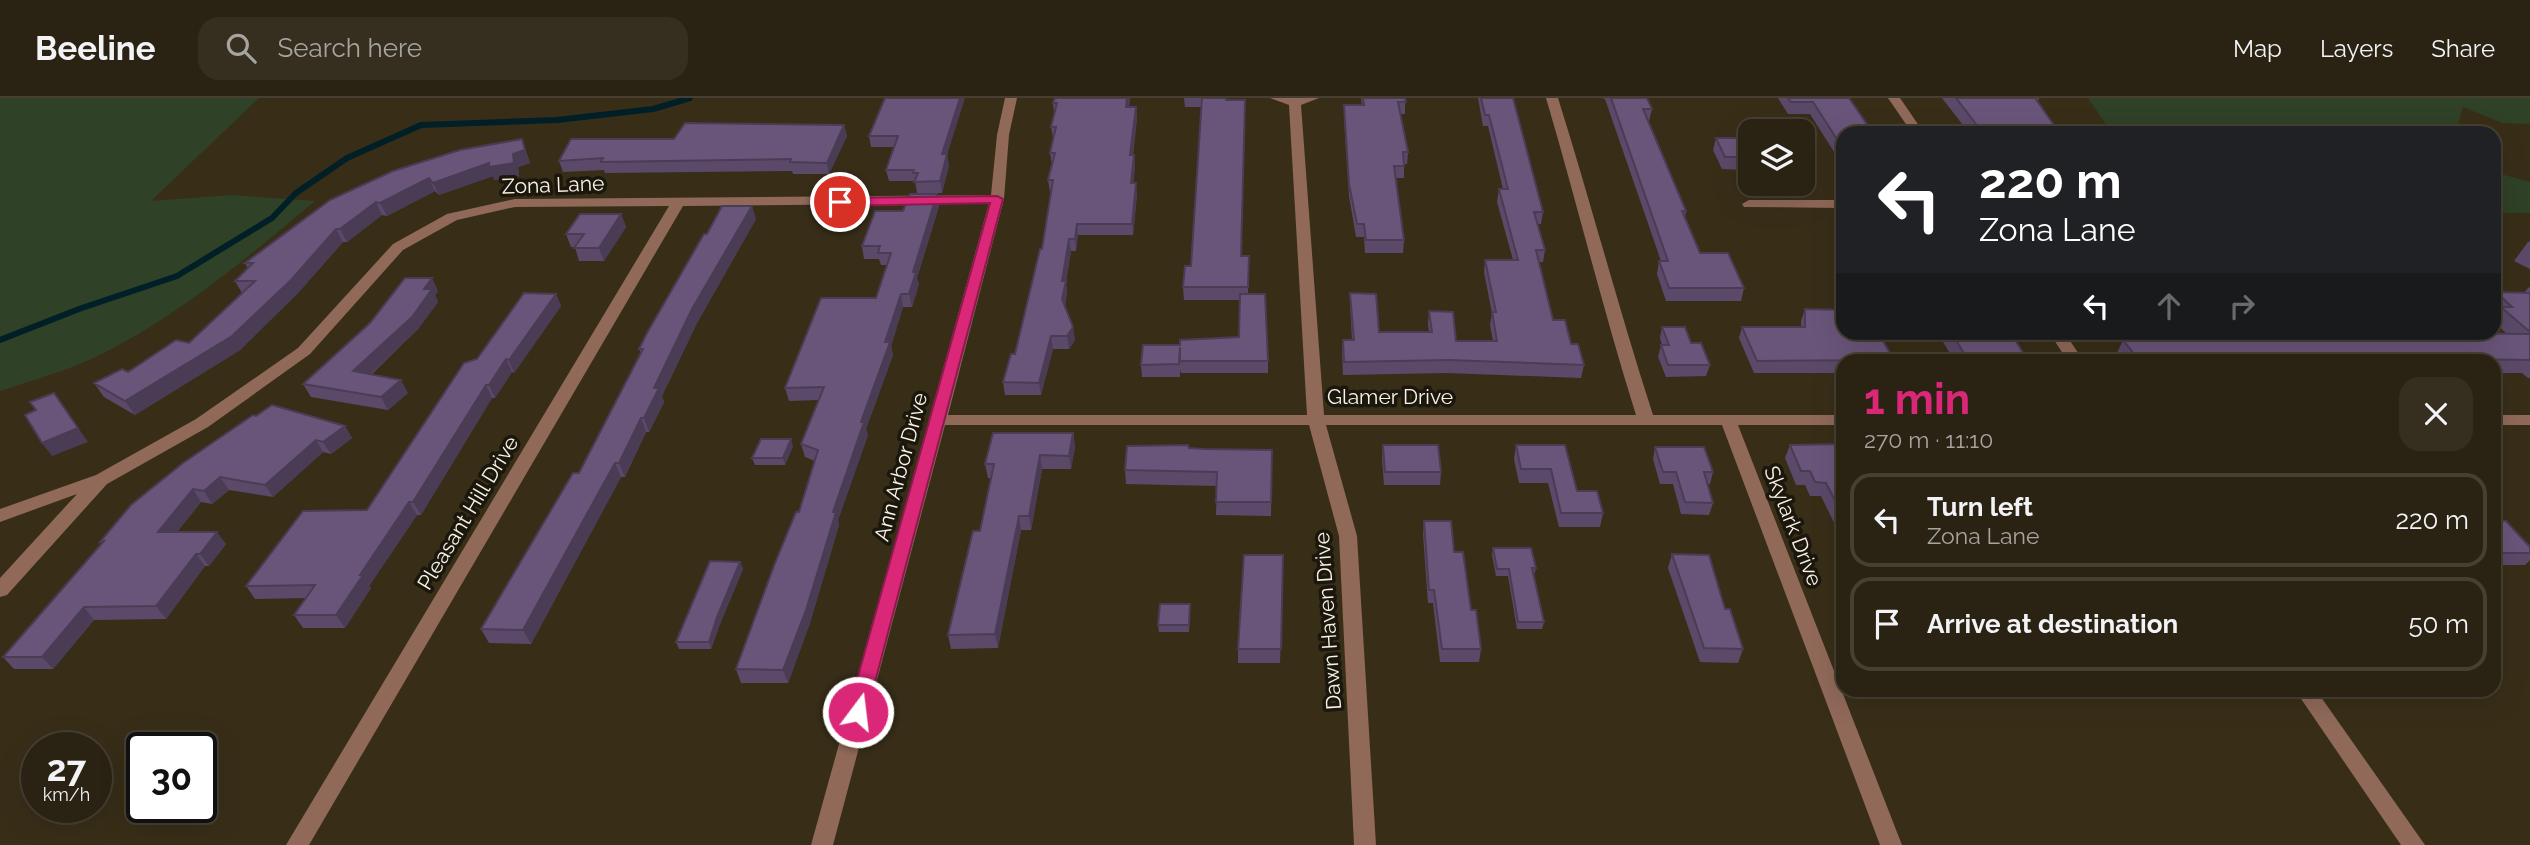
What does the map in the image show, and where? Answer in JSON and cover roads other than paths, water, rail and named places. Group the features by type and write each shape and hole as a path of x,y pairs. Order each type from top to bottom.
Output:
{"street":[{"name":"Ann Arbor Drive","path":"822,845 997,199 1003,135 1011,98"},
{"path":"1276,98 1295,103 1313,98"},
{"path":"1552,98 1592,229 1607,297 1646,420"},
{"path":"1894,98 1913,126"},
{"name":"Dawn Haven Drive","path":"1295,103 1316,420 1348,536 1365,845"},
{"name":"Zona Lane","path":"0,516 102,479 202,423 304,351 398,247 452,217 515,203 677,204 997,199"},
{"name":"Pleasant Hill Drive","path":"298,845 677,204"},
{"path":"1749,204 1836,204"},
{"name":"Glamer Drive","path":"937,420 1836,420"},
{"name":"Skylark Drive","path":"1728,420 1891,845"},
{"path":"2501,420 2530,420"},
{"path":"0,590 102,479"},
{"path":"2310,697 2414,845"}],"waterway":[{"path":"0,340 79,309 177,276 272,218 296,193 347,158 421,125 557,120 653,109 690,98"}]}
